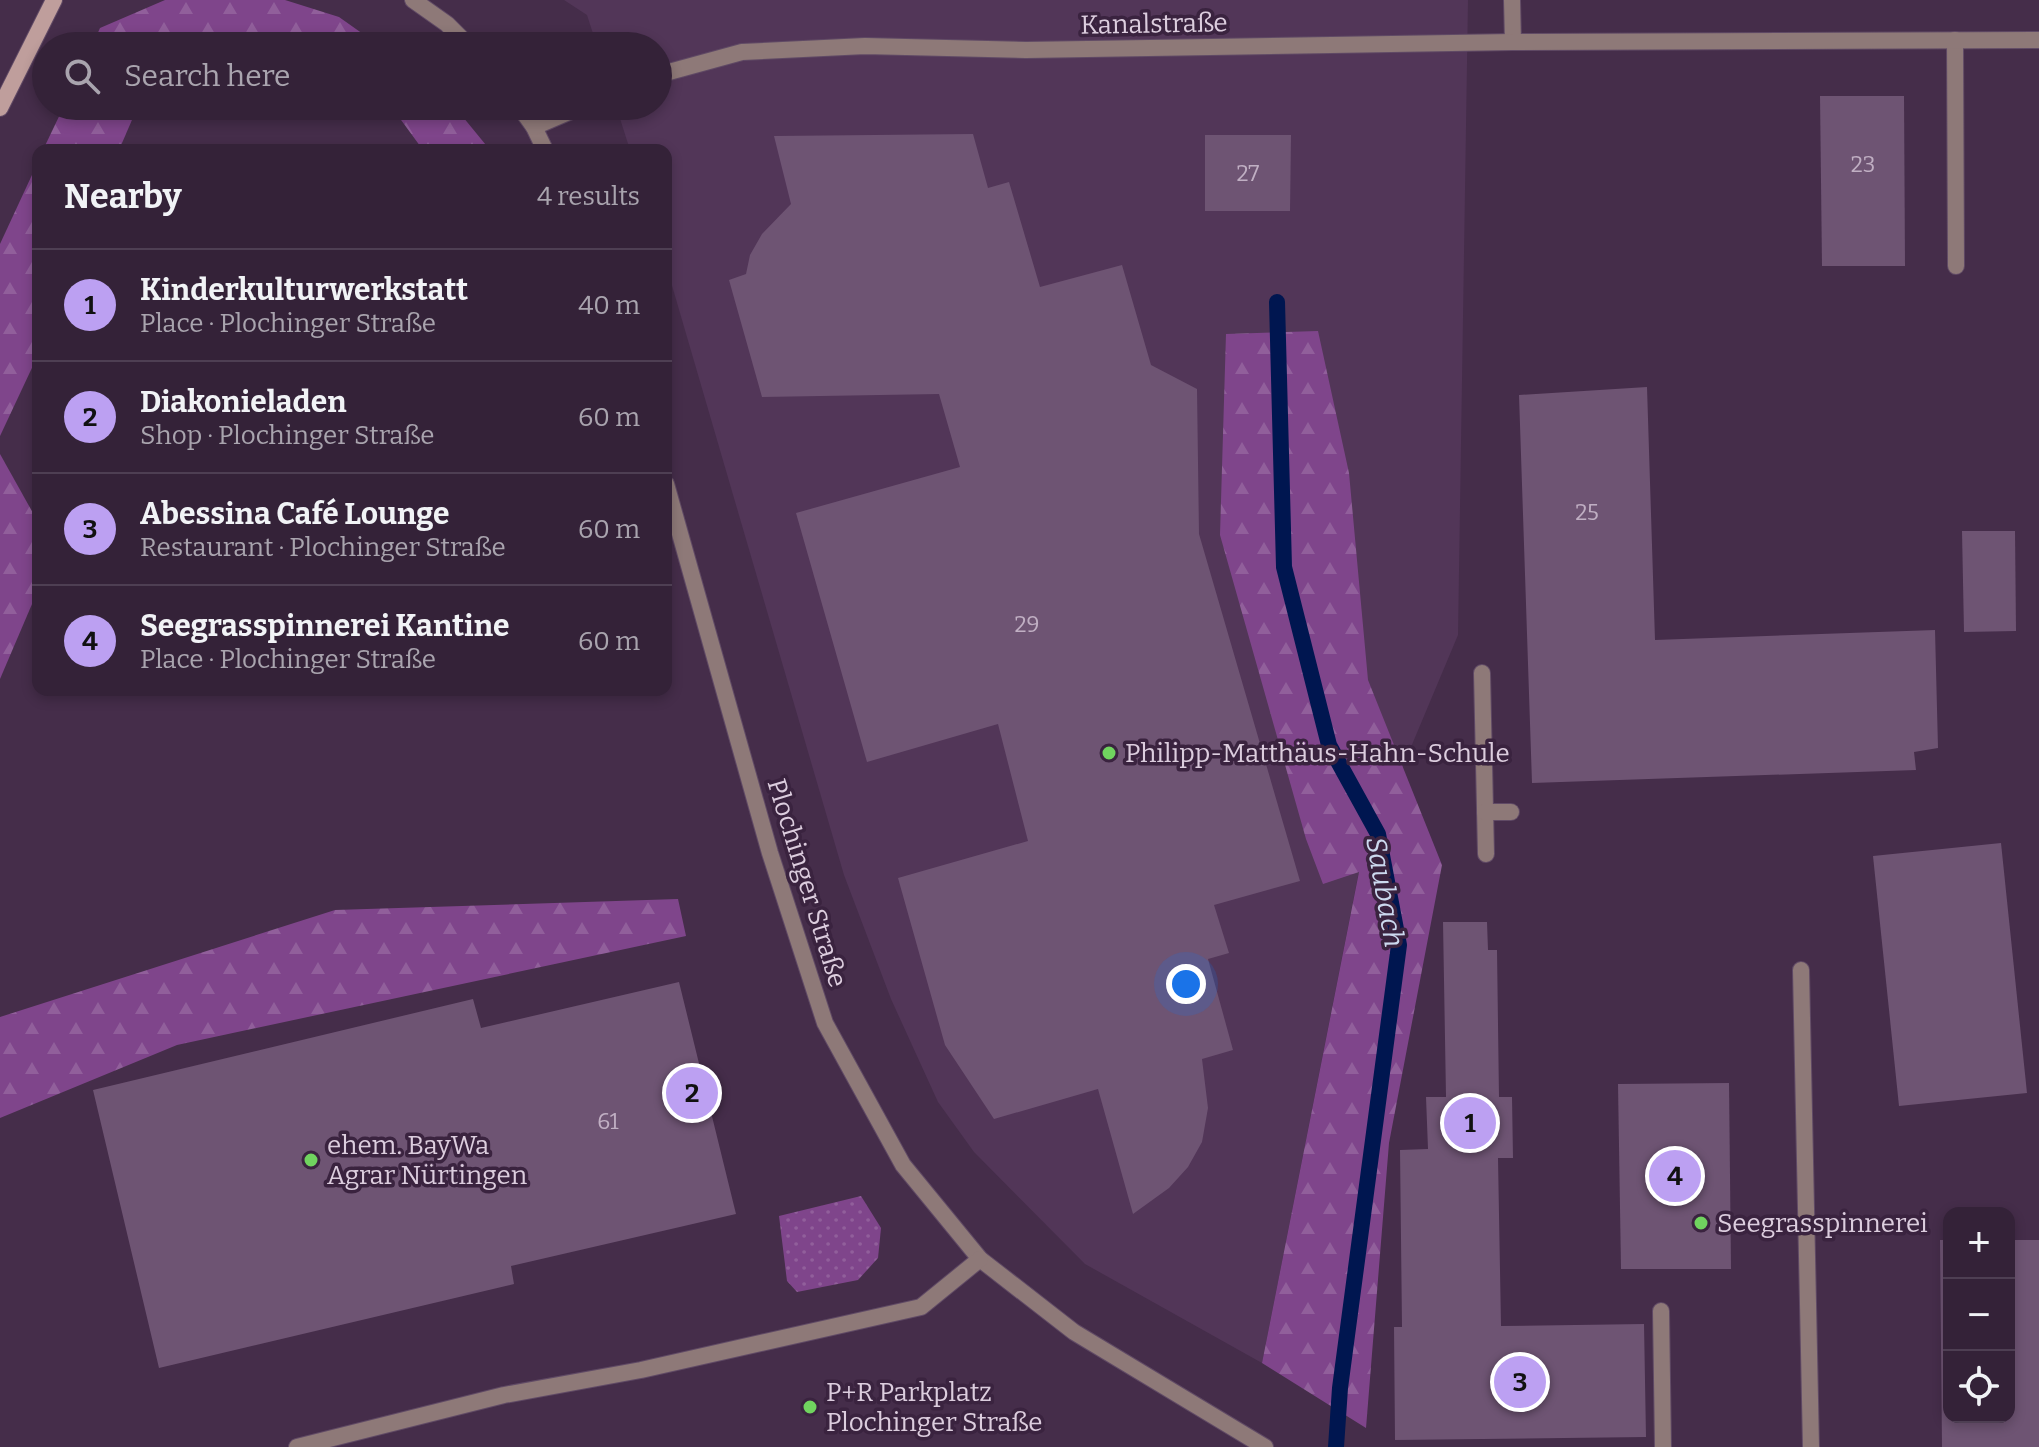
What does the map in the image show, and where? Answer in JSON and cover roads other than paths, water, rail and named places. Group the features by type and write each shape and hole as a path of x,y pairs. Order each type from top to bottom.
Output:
{"street":[{"path":"38,32 54,0"},
{"path":"413,0 455,32"},
{"path":"1512,0 1513,42"},
{"path":"1955,40 1956,266"},
{"name":"Kanalstraße","path":"672,71 742,52 865,46 1026,50 1513,42 2039,40"},
{"path":"0,108 32,44"},
{"path":"529,120 542,144"},
{"path":"534,127 550,120"},
{"name":"Plochinger Straße","path":"672,505 770,853 825,1023 903,1165 980,1259 1074,1332 1265,1447"},
{"path":"1482,673 1486,854"},
{"path":"1485,812 1511,812"},
{"path":"1801,970 1811,1447"},
{"path":"297,1447 504,1395 641,1370 921,1307 980,1259"},
{"path":"1661,1311 1663,1447"}],"waterway":[{"name":"Saubach","path":"1277,302 1284,567 1329,745 1378,834 1399,945 1340,1388 1336,1447"}],"place":[{"name":"Philipp-Matthäus-Hahn-Schule","path":"1109,753"},
{"name":"Diakonieladen","path":"692,1093"},
{"name":"Kinderkulturwerkstatt","path":"1470,1123"},
{"name":"ehem. BayWa Agrar Nürtingen","path":"311,1160"},
{"name":"Seegrasspinnerei Kantine","path":"1675,1176"},
{"name":"Seegrasspinnerei","path":"1701,1223"},
{"name":"Abessina Café Lounge","path":"1520,1382"},
{"name":"P+R Parkplatz Plochinger Straße","path":"810,1407"}]}
